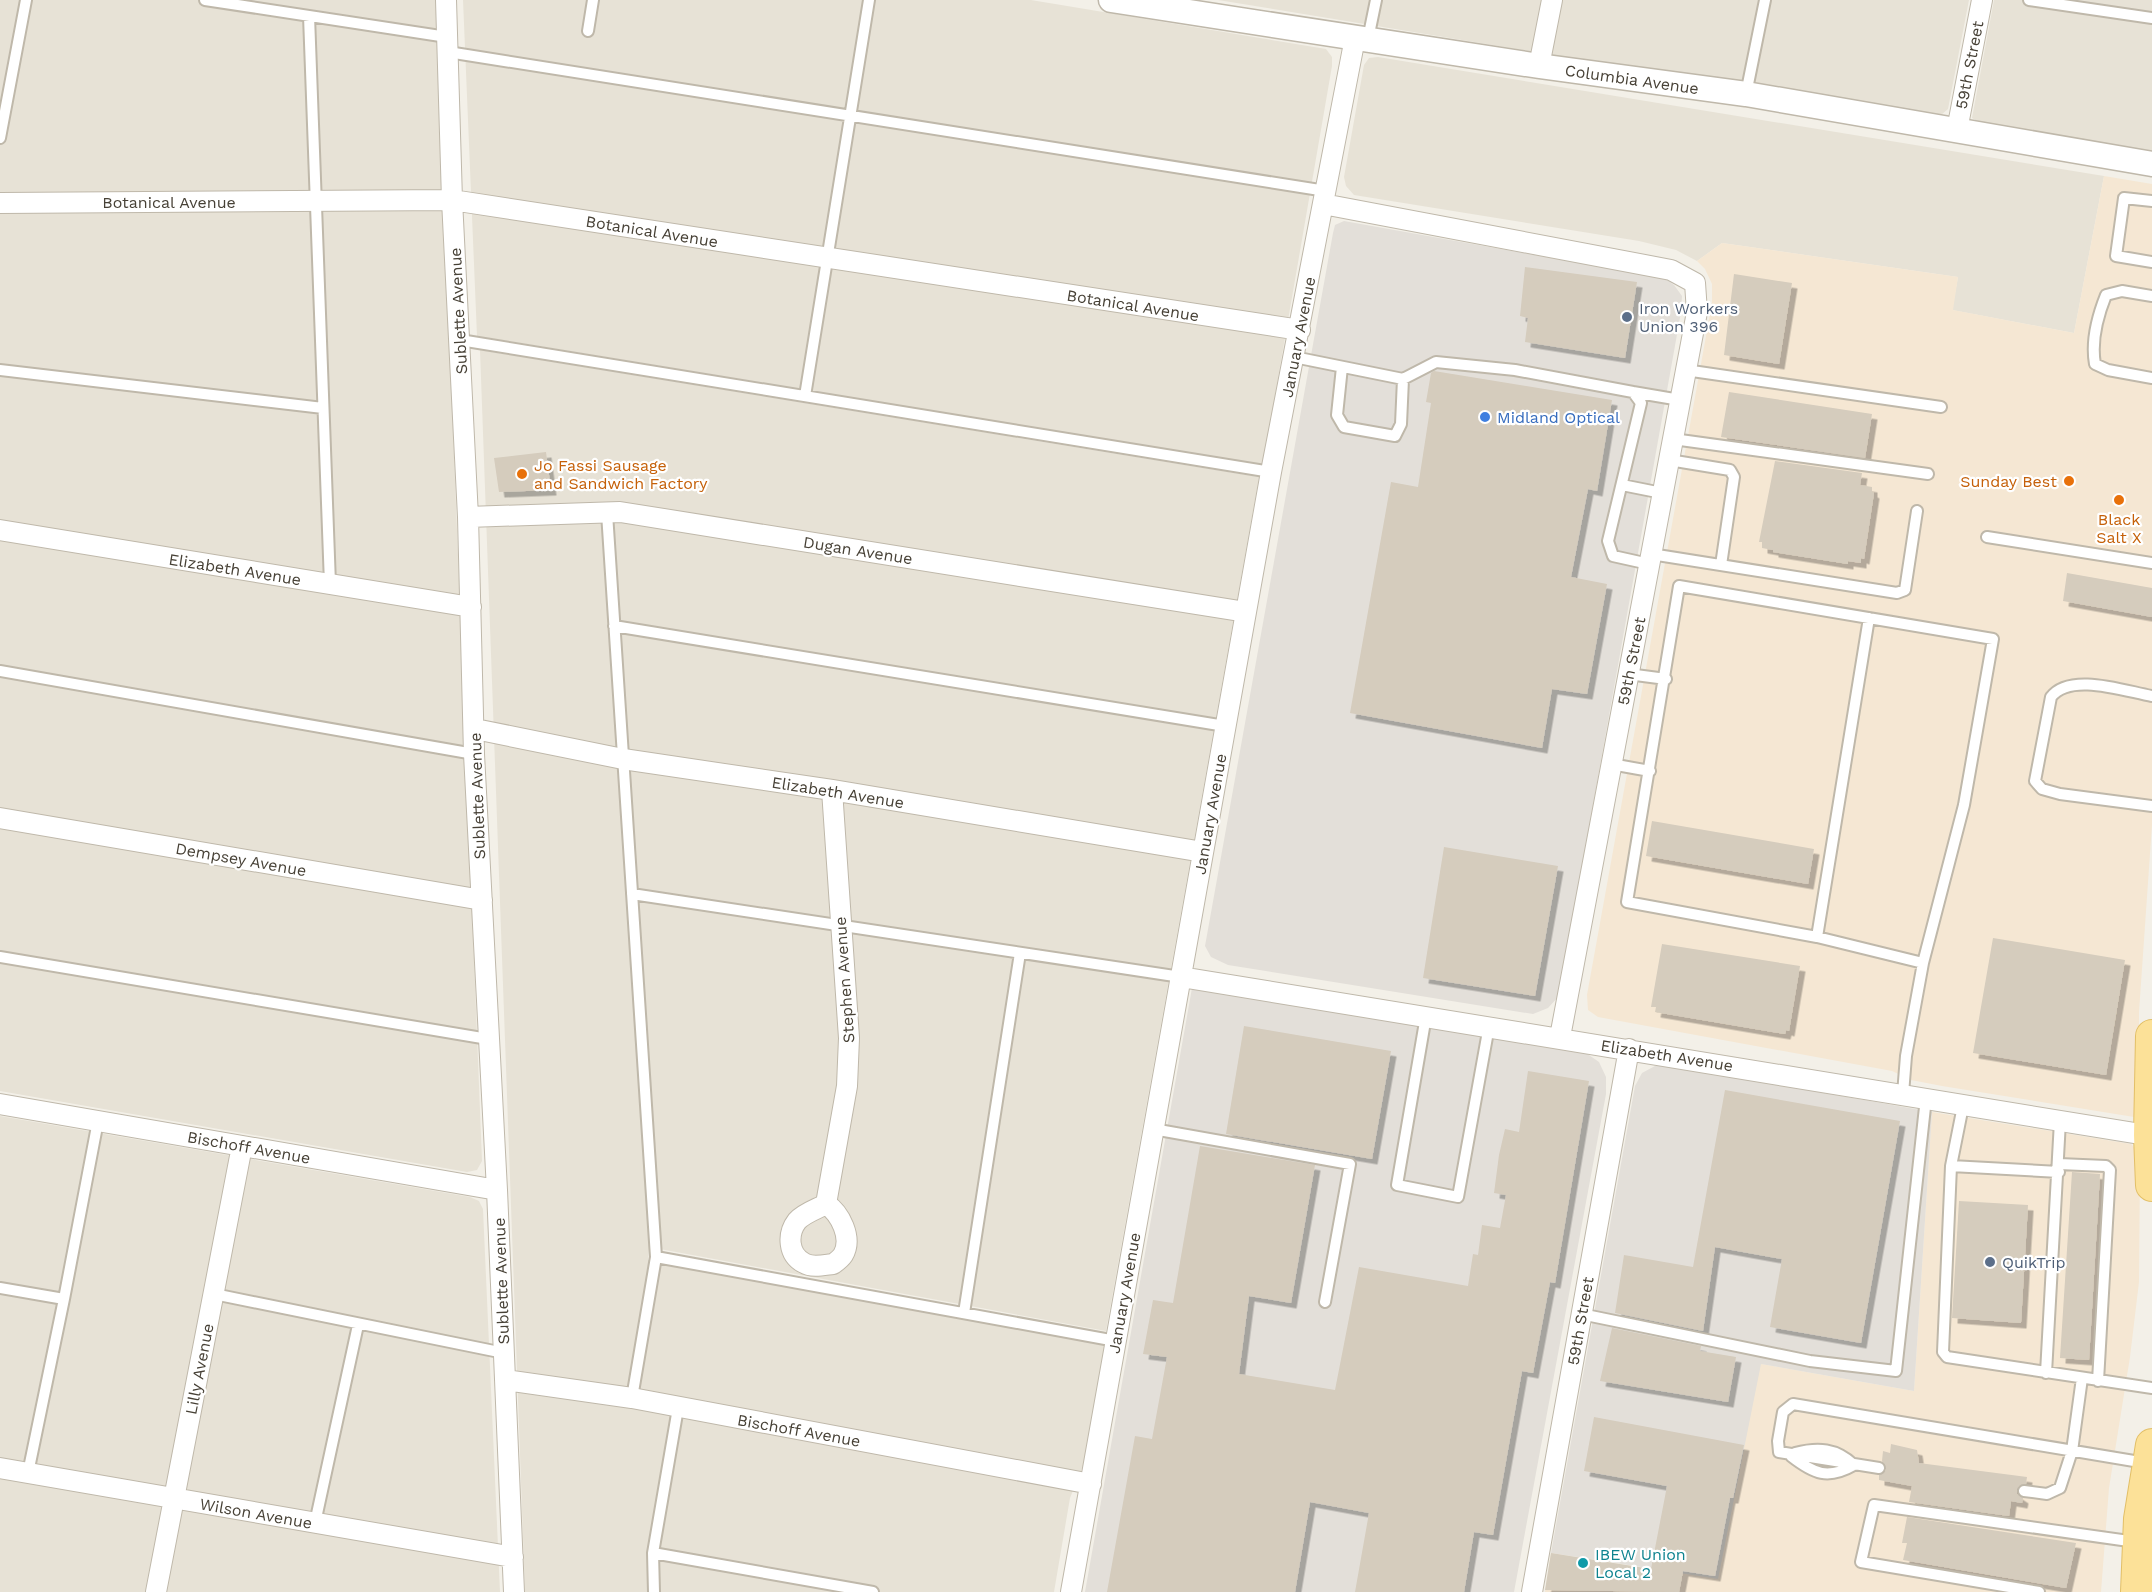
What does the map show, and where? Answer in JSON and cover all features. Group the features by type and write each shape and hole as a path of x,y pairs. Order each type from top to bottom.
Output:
{"main road":[{"path":"2152,1036 2152,1185"},
{"path":"2137,1592 2151,1454"}],"street":[{"name":"Sublette Avenue","path":"446,0 452,200 468,517 474,753 497,1190 514,1592"},
{"name":"Columbia Avenue","path":"1111,0 1194,7 1361,39 1746,94 2152,164"},
{"path":"1539,66 1552,0"},
{"name":"59th Street","path":"1957,130 1982,0"},
{"name":"January Avenue","path":"1071,1592 1271,472 1324,198 1361,39"},
{"name":"59th Street","path":"1324,198 1671,270 1695,284 1696,312 1686,369 1560,1037"},
{"name":"Botanical Avenue","path":"0,203 452,200 1300,330"},
{"name":"Dugan Avenue","path":"468,517 621,512 1246,612"},
{"name":"Elizabeth Avenue","path":"0,530 471,607"},
{"name":"Elizabeth Avenue","path":"474,729 623,759 832,790 1203,852"},
{"name":"Stephen Avenue","path":"826,1204 847,1086 849,1047 832,790"},
{"name":"Dempsey Avenue","path":"0,818 482,900"},
{"name":"Elizabeth Avenue","path":"1181,976 2151,1136"},
{"name":"59th Street","path":"1532,1592 1629,1049"},
{"name":"Bischoff Avenue","path":"0,1104 497,1190"},
{"name":"Lilly Avenue","path":"156,1592 242,1146"},
{"name":"Bischoff Avenue","path":"505,1380 632,1398 1091,1484"},
{"name":"Wilson Avenue","path":"0,1468 513,1557"}],"lane":[{"path":"0,138 26,0"},
{"path":"205,0 309,16 447,44 850,117 1324,198"},
{"path":"588,31 593,0"},
{"path":"805,396 869,0"},
{"path":"1361,39 1376,0"},
{"path":"1746,94 1765,0"},
{"path":"2029,0 2152,18"},
{"path":"309,16 330,584"},
{"path":"2152,201 2124,198 2116,256 2152,262"},
{"path":"2152,296 2122,291 2106,295 2101,308 2093,352 2095,364 2108,370 2152,378"},
{"path":"459,340 1271,472"},
{"path":"1294,357 1403,379 1436,362 1515,370 1680,400"},
{"path":"1342,367 1337,415 1344,427 1395,436 1401,424 1403,379"},
{"path":"1686,369 1941,407"},
{"path":"0,370 323,408"},
{"path":"1633,392 1641,403 1608,541 1613,556 1721,565 1897,593 1905,590 1917,511"},
{"path":"1672,439 1928,474"},
{"path":"1669,460 1730,470 1734,477 1721,565"},
{"path":"1622,485 1662,493"},
{"path":"607,513 656,1257 632,1398"},
{"path":"1987,537 2152,563"},
{"path":"1903,1094 1906,1056 1923,963 1964,805 1993,639 1679,586 1666,679 1628,903 1817,937 1923,963"},
{"path":"1817,937 1869,618"},
{"path":"614,626 1226,726"},
{"path":"0,671 474,753"},
{"path":"1629,674 1666,679"},
{"path":"2152,696 2077,683 2058,687 2051,697 2035,781 2042,789 2060,794 2152,807"},
{"path":"1611,764 1650,771"},
{"path":"632,894 1181,976"},
{"path":"964,1313 1020,952"},
{"path":"0,957 488,1039"},
{"path":"1426,1016 1397,1185 1458,1197 1489,1026"},
{"path":"1581,1314 1810,1361 1896,1371 1926,1098"},
{"path":"1963,1106 1951,1166 1943,1352 1947,1357 2152,1388"},
{"path":"28,1473 98,1121"},
{"path":"2046,1373 2060,1121"},
{"path":"1153,1129 1350,1164 1325,1302"},
{"path":"1951,1166 2059,1168 2106,1166 2109,1170 2097,1381"},
{"path":"656,1257 1116,1341"},
{"path":"0,1288 64,1299"},
{"path":"214,1294 504,1353"},
{"path":"315,1523 358,1325"},
{"path":"2024,1491 2047,1494 2060,1488 2072,1451 2082,1378"},
{"path":"1854,1465 1841,1452 1814,1448 1789,1454 1779,1452 1778,1441 1783,1412 1793,1404 2072,1451 2151,1454"},
{"path":"654,1592 653,1553 678,1408"},
{"path":"1789,1454 1809,1470 1837,1474 1854,1465 1879,1468"},
{"path":"2039,1592 1861,1562 1874,1505 2144,1523"},
{"path":"653,1553 873,1592"}],"shaded area":[{"path":"0,0 436,0 482,1161 477,1170 467,1172 0,1091"},
{"path":"463,0 1031,0 1326,49 1332,57 1332,66 1263,465 477,336"},
{"path":"1218,0 1969,0 1948,109 1941,115 1931,117"},
{"path":"1994,0 2152,0 2152,152 1981,123 1972,118"},
{"path":"1378,57 2104,176 2074,333 1952,310 1958,277 1722,243 1697,261 1676,250 1639,241 1354,195 1346,186 1344,177 1364,65 1369,58"},
{"path":"2104,176 2152,184 2152,825 2139,1012 2139,1106 2134,1117 1942,1086 1911,1080 1892,1071 1598,1017 1588,1010 1587,995 1712,303 1712,284 1705,269 1697,261 1722,243 1958,277 1953,310 2074,333"},
{"path":"1344,221 1664,278 1674,285 1682,296 1559,996 1548,1008 1533,1014 1228,965 1211,957 1205,946 1333,233 1335,225"},
{"path":"480,350 1259,477 1106,1331 649,1247 648,1260 1107,1344 1085,1461 1070,1498 1054,1592 525,1592"},
{"path":"1192,988 1586,1053 1599,1062 1606,1077 1606,1094 1514,1592 1085,1592"},
{"path":"1655,1066 1673,1066 1932,1112 1914,1391 1761,1364 1718,1579 1551,1553 1635,1086 1642,1073"},
{"path":"1932,1112 2131,1144 2137,1150 2140,1162 2139,1282 2130,1357 2109,1488 2101,1592 1545,1592 1551,1553 1682,1574 1761,1364 1914,1391"},
{"path":"0,1116 470,1197 479,1201 483,1209 500,1592 0,1592"}],"building":[{"path":"1525,267 1637,282 1625,358 1525,342 1528,318 1520,316"},
{"path":"1734,274 1792,283 1779,364 1724,355"},
{"path":"1434,371 1612,400 1597,491 1588,489 1571,577 1607,584 1587,694 1552,689 1542,748 1350,713 1391,482 1418,487 1431,403 1426,402 1431,373"},
{"path":"1729,392 1872,414 1865,458 1721,437"},
{"name":"Jo Fassi Sausage and Sandwich Factory","path":"546,452 551,490 499,492 494,458"},
{"path":"1775,461 1862,473 1860,485 1872,487 1874,493 1864,559 1861,558 1861,563 1848,561 1848,564 1773,552 1773,550 1762,548 1762,542 1759,542"},
{"path":"2067,573 2152,588 2152,617 2063,601"},
{"path":"1652,821 1814,849 1808,884 1646,856"},
{"path":"1444,847 1558,866 1535,996 1423,978"},
{"path":"1993,938 2125,960 2106,1075 1973,1053"},
{"path":"1662,944 1800,966 1789,1031 1786,1030 1785,1034 1655,1012 1656,1007 1651,1007"},
{"path":"1244,1026 1391,1051 1372,1159 1226,1134"},
{"path":"1528,1071 1589,1081 1555,1283 1550,1282 1533,1373 1522,1371 1493,1535 1474,1532 1464,1592 1355,1592 1369,1513 1310,1502 1295,1592 1107,1592 1135,1436 1152,1439 1167,1357 1143,1354 1153,1300 1173,1303 1200,1146 1315,1165 1291,1303 1249,1296 1239,1374 1335,1390 1359,1267 1468,1286 1473,1254 1478,1255 1482,1225 1500,1228 1506,1195 1494,1193 1499,1155 1505,1129 1519,1132"},
{"path":"1725,1090 1900,1121 1861,1343 1770,1327 1782,1259 1715,1247 1703,1331 1615,1313 1624,1255 1693,1267"},
{"path":"2072,1172 2100,1174 2089,1360 2060,1358"},
{"name":"QuikTrip","path":"1959,1201 2028,1205 2021,1323 1952,1318"},
{"path":"1612,1328 1701,1346 1700,1351 1736,1357 1728,1402 1600,1381"},
{"path":"1594,1417 1744,1445 1733,1498 1730,1498 1715,1576 1683,1571 1679,1592 1545,1590 1551,1553 1651,1569 1667,1486 1584,1471"},
{"path":"1891,1444 1917,1450 1919,1463 2027,1477 2026,1484 2017,1489 2017,1494 2023,1498 2022,1503 2011,1501 2009,1516 1909,1502 1912,1486 1879,1480 1879,1475 1886,1470 1882,1461 1883,1451 1890,1453"},
{"path":"1907,1517 2076,1543 2066,1588 1903,1560 1907,1543 1902,1543"}],"place":[{"name":"Iron Workers Union 396","path":"1627,317"},
{"name":"Midland Optical","path":"1485,417"},
{"name":"Jo Fassi Sausage and Sandwich Factory","path":"522,474"},
{"name":"Sunday Best","path":"2069,481"},
{"name":"Black Salt X","path":"2119,500"},
{"name":"QuikTrip","path":"1990,1262"},
{"name":"IBEW Union Local 2","path":"1583,1563"}]}
